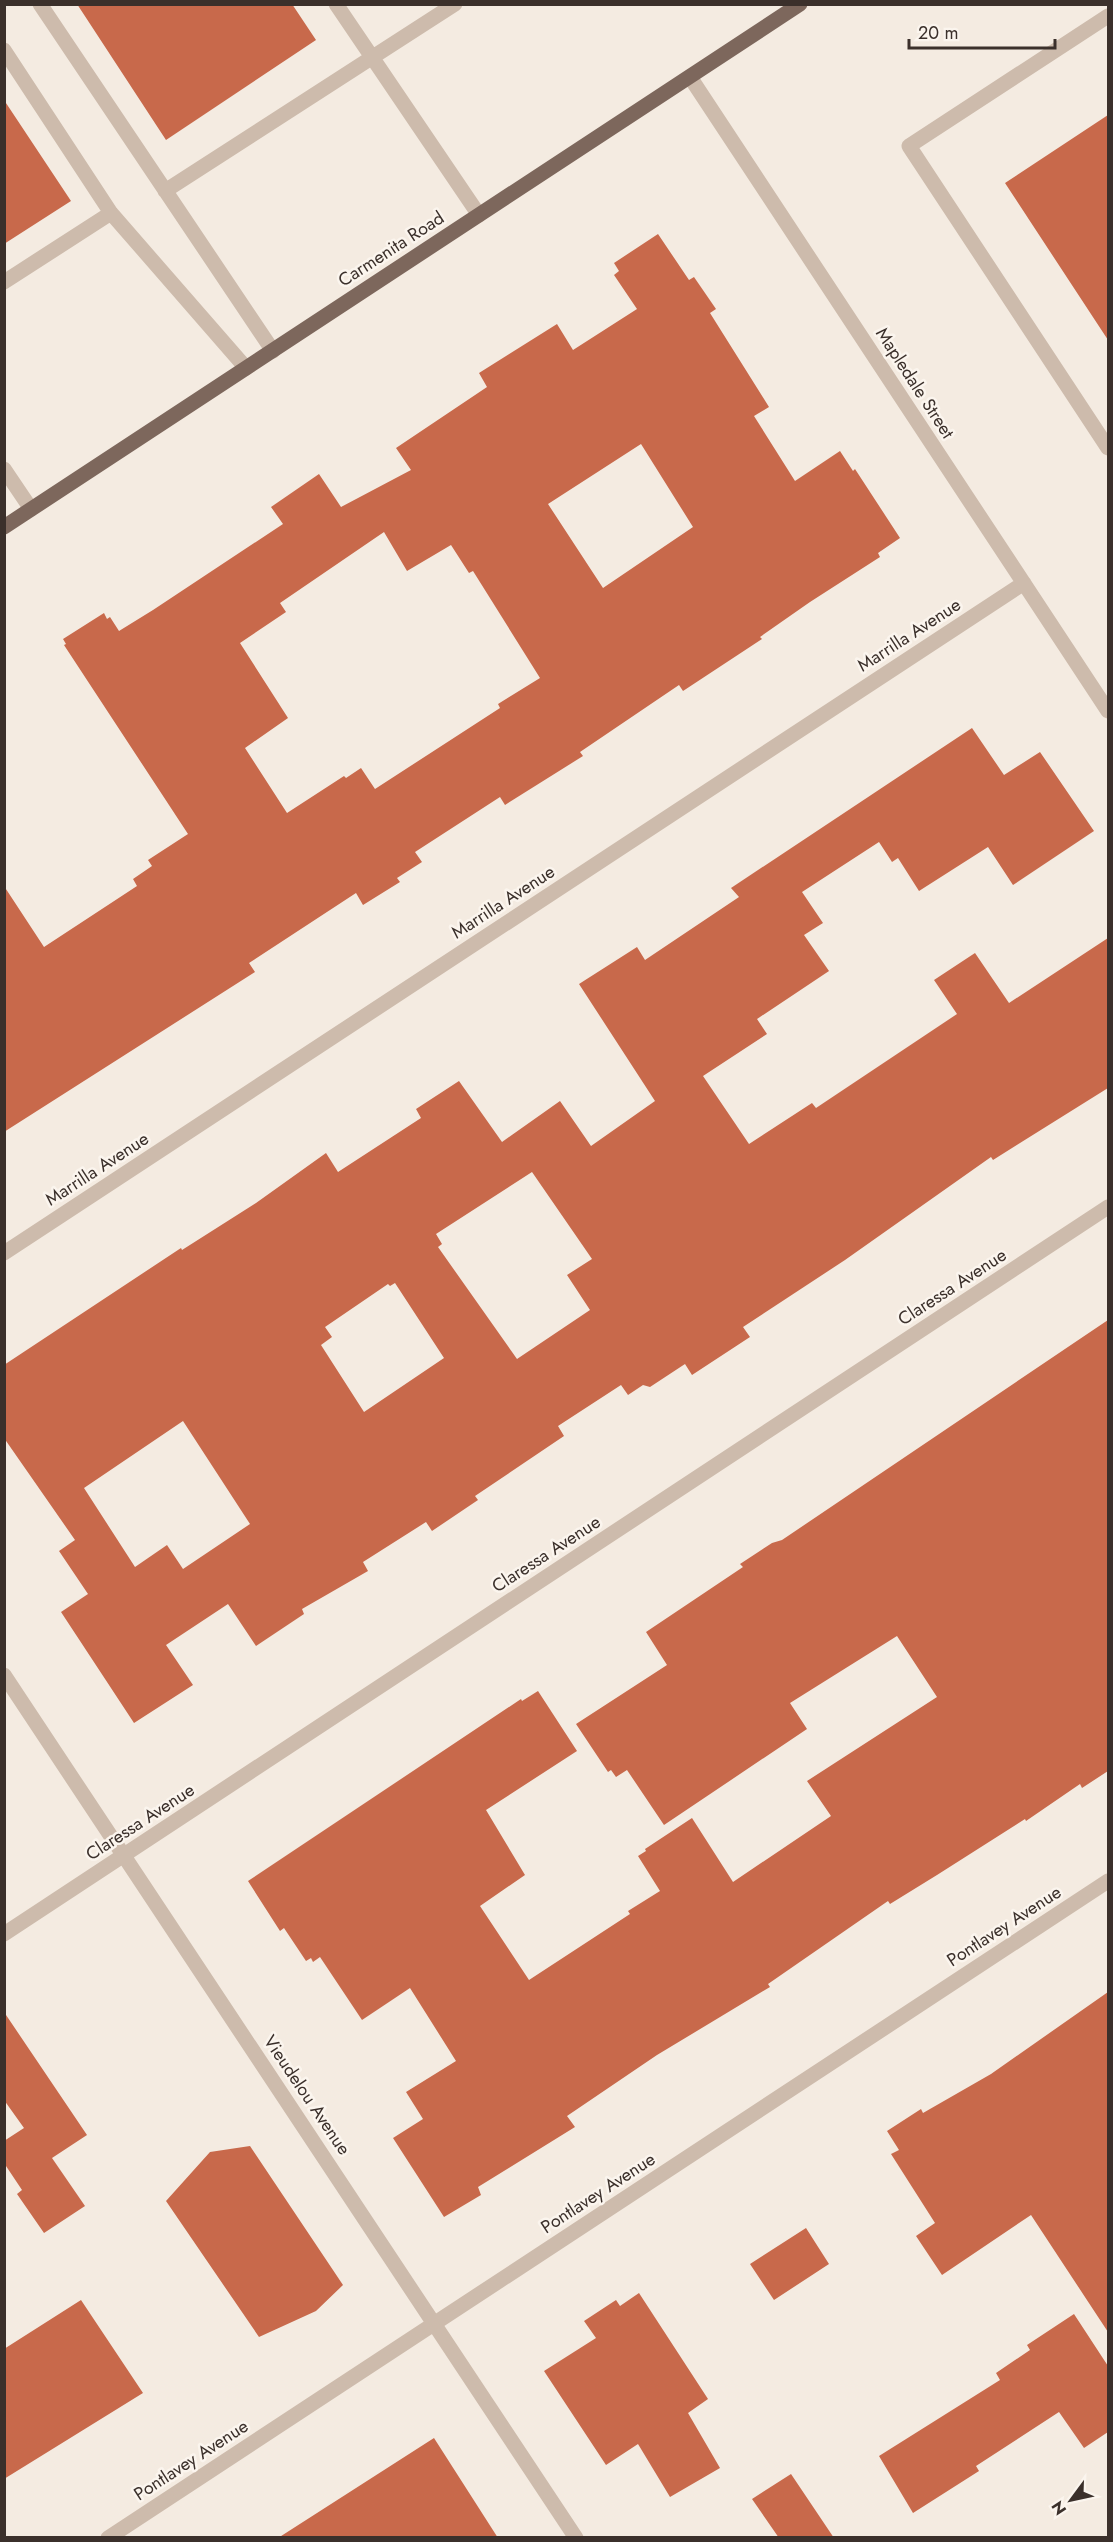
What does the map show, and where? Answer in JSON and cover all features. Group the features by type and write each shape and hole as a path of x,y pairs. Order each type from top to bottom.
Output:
{"main road":[{"name":"Carmenita Road","path":"4,527 800,4"}],"street":[{"path":"40,4 273,351"},
{"path":"336,4 479,215"},
{"path":"165,191 455,4"},
{"path":"1108,16 909,146 1108,448"},
{"path":"4,50 111,213 246,368"},
{"name":"Mapledale Street","path":"690,77 1108,711"},
{"path":"4,282 111,213"},
{"path":"4,469 31,509"},
{"name":"Marrilla Avenue","path":"4,1253 1024,583"},
{"name":"Claressa Avenue","path":"4,1934 1108,1207"},
{"name":"Vieudelou Avenue","path":"4,1675 576,2538"},
{"name":"Pontlavey Avenue","path":"108,2538 1108,1881"}],"building":[{"path":"77,4 292,4 316,40 166,140"},
{"path":"4,100 71,201 4,244"},
{"path":"1108,115 1108,340 1005,183"},
{"path":"658,234 689,280 694,277 716,309 710,313 769,407 754,416 795,481 840,451 853,471 855,469 900,538 878,553 880,557 810,602 760,637 762,639 683,691 679,685 580,752 583,756 505,805 500,797 415,852 422,862 397,878 400,882 363,905 356,893 249,963 255,972 4,1132 4,886 44,947 137,886 133,879 152,866 148,860 188,834 64,645 66,644 63,639 104,613 107,619 110,617 119,631 153,610 283,524 271,507 319,474 341,507 411,470 396,448 487,387 479,373 557,324 573,350 637,309 614,275 619,271 614,263","holes":["641,444 693,527 603,588 548,504","384,532 407,571 451,545 469,573 473,571 540,678 498,704 500,708 375,789 361,768 346,778 344,776 287,813 245,748 288,718 240,643 286,612 280,603"]},
{"path":"972,728 1004,775 1040,752 1094,831 1013,885 988,847 919,891 898,858 892,862 879,842 802,892 823,923 804,935 829,971 757,1019 767,1034 703,1076 749,1144 812,1103 816,1108 957,1014 934,980 975,953 1009,1003 1108,938 1108,1088 993,1160 991,1157 845,1260 743,1327 750,1337 692,1375 685,1364 650,1387 643,1385 628,1395 621,1385 558,1426 564,1436 475,1496 478,1500 432,1531 426,1522 363,1562 368,1571 302,1609 304,1614 256,1646 228,1604 166,1645 193,1685 134,1723 61,1612 88,1594 59,1551 75,1540 4,1438 4,1365 181,1248 182,1250 256,1203 326,1153 338,1172 421,1118 416,1109 459,1081 502,1142 560,1101 591,1146 655,1101 579,984 637,947 645,960 739,897 731,888","holes":["532,1172 592,1259 567,1275 590,1310 517,1359 438,1247 442,1244 436,1234","395,1283 444,1358 364,1412 321,1345 332,1337 325,1327 388,1284 390,1286","183,1421 250,1524 183,1569 167,1545 135,1567 84,1488"]},
{"path":"1108,1320 1108,1771 1082,1788 1080,1784 1026,1821 1025,1819 890,1904 888,1901 768,1984 770,1987 657,2055 567,2116 575,2127 478,2187 481,2195 444,2217 393,2138 423,2119 406,2092 456,2061 410,1988 362,2020 320,1957 313,1962 311,1958 306,1961 284,1928 280,1931 248,1881 521,1699 522,1701 538,1691 577,1751 486,1810 525,1875 480,1906 529,1980 630,1914 628,1911 660,1891 638,1856 692,1818 733,1882 831,1816 807,1781 937,1697 897,1636 790,1703 807,1729 664,1825 627,1770 616,1777 611,1770 608,1772 576,1724 667,1665 646,1632 743,1567 740,1564 772,1543 782,1540"},
{"path":"1108,1992 1108,2332 1031,2215 942,2275 916,2236 935,2223 891,2154 899,2150 887,2131 921,2109 923,2113 991,2074"},
{"path":"4,2012 87,2135 52,2158 85,2206 44,2233 17,2194 22,2190 4,2163 4,2141 24,2128 4,2100"},
{"path":"250,2146 343,2285 316,2311 259,2337 166,2201 210,2152"},
{"path":"806,2228 829,2264 774,2300 750,2264"},
{"path":"639,2293 708,2399 688,2413 720,2468 670,2497 638,2444 606,2465 544,2371 596,2338 584,2321 616,2300 620,2306"},
{"path":"81,2300 143,2393 4,2479 4,2349"},
{"path":"1074,2314 1108,2366 1108,2432 1084,2448 1059,2412 976,2466 979,2471 913,2513 879,2456 1000,2380 996,2373 1030,2350 1027,2345"},
{"path":"434,2438 498,2538 278,2538"},
{"path":"791,2474 834,2538 779,2538 752,2499"}]}
